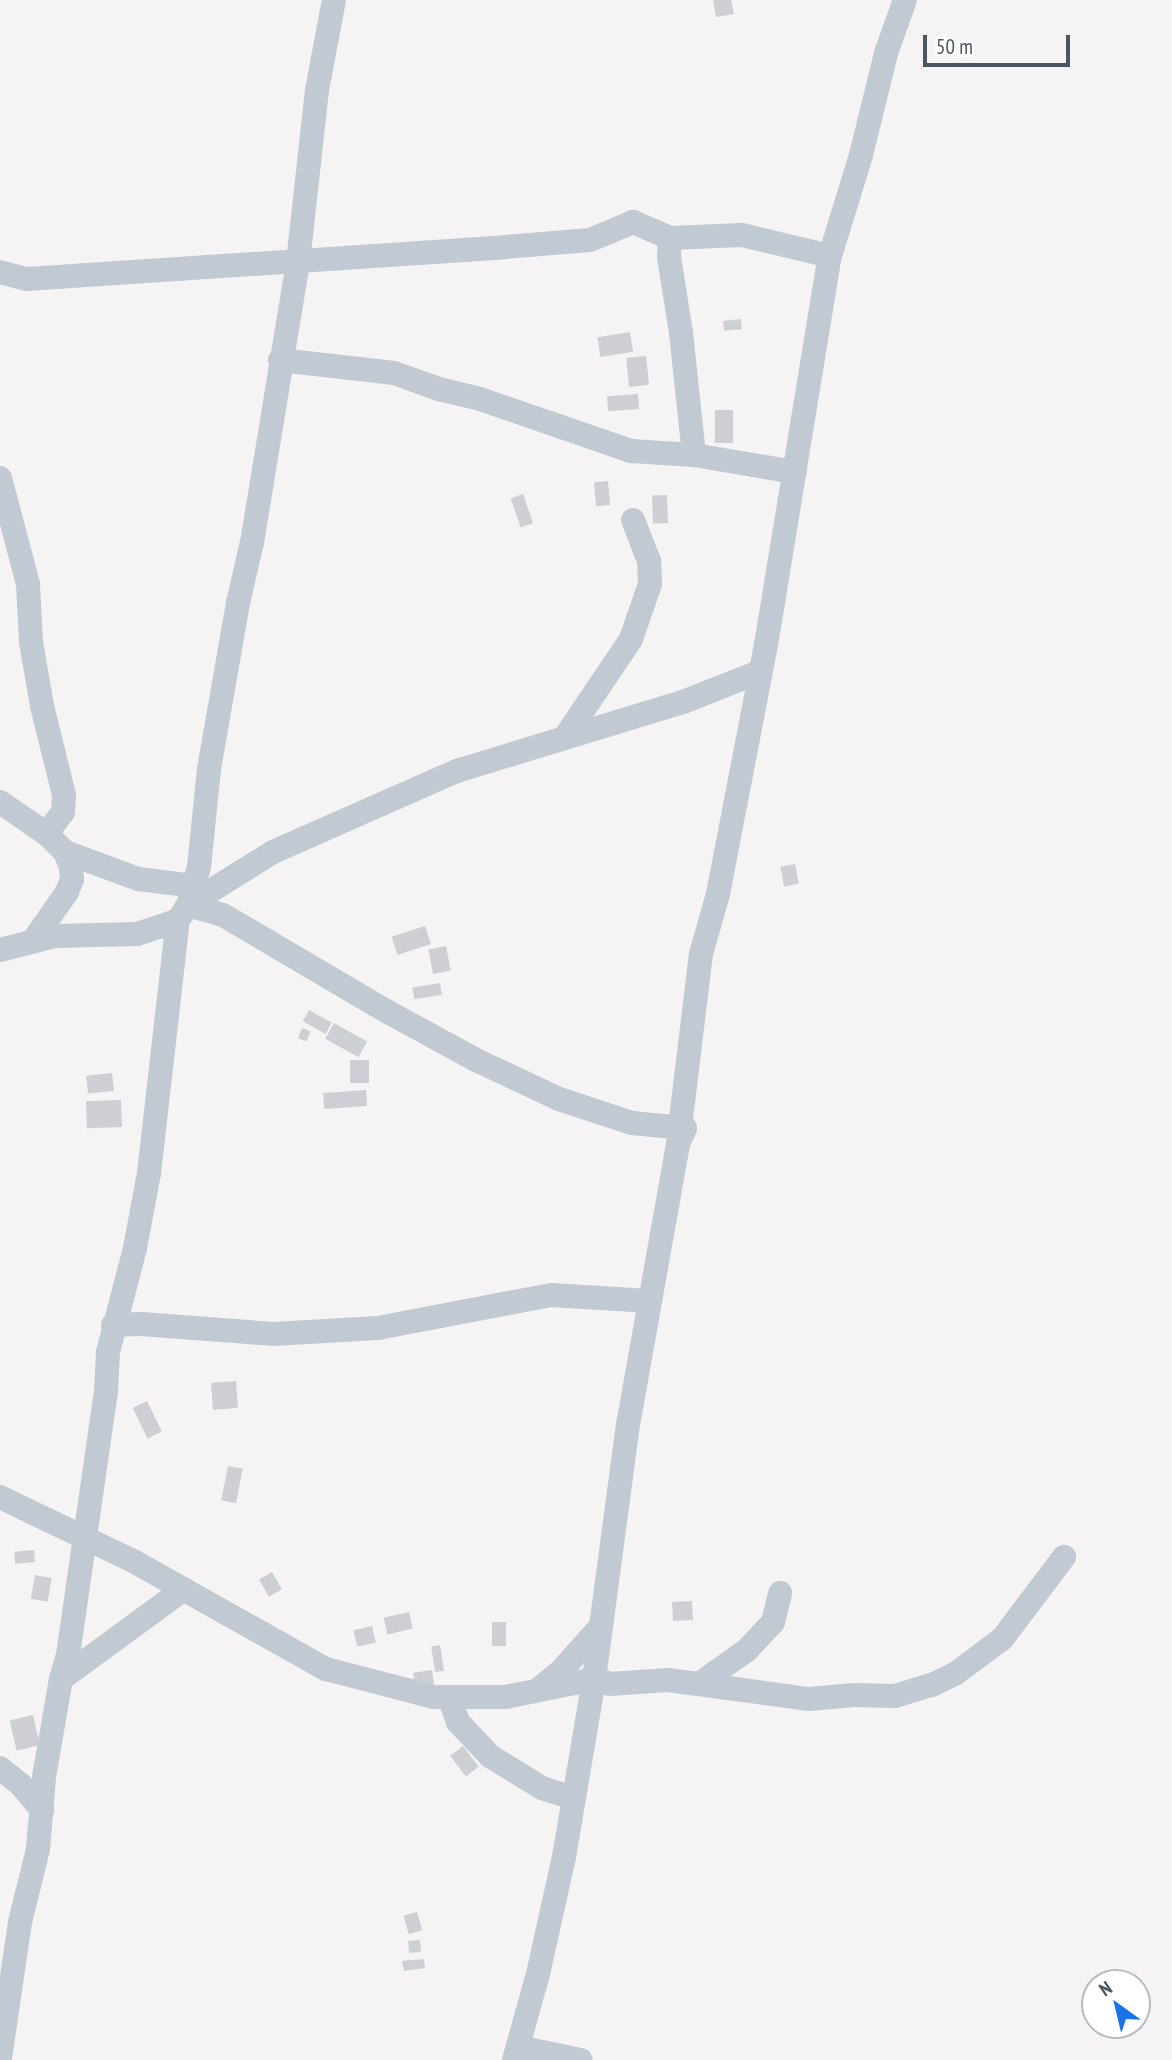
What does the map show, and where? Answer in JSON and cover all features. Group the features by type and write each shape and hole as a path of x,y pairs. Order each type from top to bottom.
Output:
{"street":[{"path":"0,2058 20,1922 38,1849 44,1777 61,1679 68,1655 83,1539 97,1460 113,1325 135,1248 149,1173 209,769 238,603 253,542 280,360 298,262 317,90 334,0"},
{"path":"685,1128 680,1127 701,954 718,894 795,472 830,256 861,155 886,53 905,0"},
{"path":"0,272 27,279 570,242 604,236 633,222 670,238 705,234 757,237 830,256"},
{"path":"670,238 669,257 681,333 694,455"},
{"path":"280,360 394,373 480,399 631,451 694,455 795,472"},
{"path":"0,478 28,584 34,655 64,795 63,812 47,834"},
{"path":"565,737 631,639 650,584 649,561 633,520"},
{"path":"0,950 55,936 137,934 273,852 457,771 682,702 759,672"},
{"path":"0,802 47,834 65,852 71,867 72,879 67,892 33,941"},
{"path":"65,852 138,879 187,903 223,915 399,1018 476,1060 559,1099 632,1123 685,1128"},
{"path":"581,2060 516,2053 538,1974 573,1798 594,1679 628,1425 678,1144 685,1128"},
{"path":"113,1325 141,1324 273,1334 378,1328 551,1295 650,1301"},
{"path":"0,1497 184,1589 326,1669 434,1697 505,1697 594,1679 610,1685 648,1680 699,1684 809,1699 854,1695 895,1696 932,1685 955,1674 1003,1639 1063,1557"},
{"path":"0,1519 29,1512"},
{"path":"61,1679 184,1589"},
{"path":"699,1684 727,1666 773,1622 780,1593"},
{"path":"538,1689 561,1671 600,1627"},
{"path":"449,1697 458,1722 490,1756 542,1788 573,1798"},
{"path":"0,1768 21,1785 42,1811"}],"building":[{"path":"713,0 731,0 734,14 716,17"},
{"path":"741,319 742,329 724,331 723,321"},
{"path":"630,332 633,352 601,357 597,337"},
{"path":"646,356 649,385 629,387 626,358"},
{"path":"638,394 639,409 608,411 607,396"},
{"path":"715,410 733,410 733,443 715,443"},
{"path":"608,481 610,505 596,506 594,482"},
{"path":"523,494 533,523 521,528 511,498"},
{"path":"667,495 668,523 653,524 652,496"},
{"path":"795,864 799,884 784,886 780,867"},
{"path":"425,926 431,944 398,955 392,937"},
{"path":"446,946 451,971 433,974 428,949"},
{"path":"440,983 442,995 414,999 412,987"},
{"path":"309,1010 332,1023 325,1034 303,1021"},
{"path":"334,1023 367,1041 359,1057 325,1039"},
{"path":"302,1028 310,1031 306,1041 298,1038"},
{"path":"350,1060 369,1060 369,1083 350,1083"},
{"path":"112,1073 114,1091 88,1094 86,1076"},
{"path":"366,1090 367,1106 324,1109 323,1093"},
{"path":"121,1100 122,1127 87,1128 86,1101"},
{"path":"236,1381 238,1408 213,1410 211,1383"},
{"path":"147,1401 162,1432 148,1439 133,1408"},
{"path":"228,1466 243,1469 236,1503 221,1500"},
{"path":"34,1550 35,1562 15,1564 14,1552"},
{"path":"272,1572 282,1589 269,1597 259,1580"},
{"path":"35,1575 52,1578 48,1602 31,1599"},
{"path":"692,1601 693,1620 673,1621 672,1602"},
{"path":"409,1612 413,1629 387,1634 384,1618"},
{"path":"492,1622 506,1622 506,1646 492,1646"},
{"path":"372,1626 376,1643 357,1647 353,1630"},
{"path":"440,1645 444,1671 435,1672 431,1646"},
{"path":"432,1670 434,1685 415,1687 413,1673"},
{"path":"33,1715 40,1745 17,1751 10,1720"},
{"path":"463,1746 479,1767 466,1776 450,1756"},
{"path":"417,1912 422,1930 409,1934 404,1916"},
{"path":"420,1940 421,1952 409,1953 408,1941"},
{"path":"424,1959 425,1968 404,1971 402,1961"}]}
